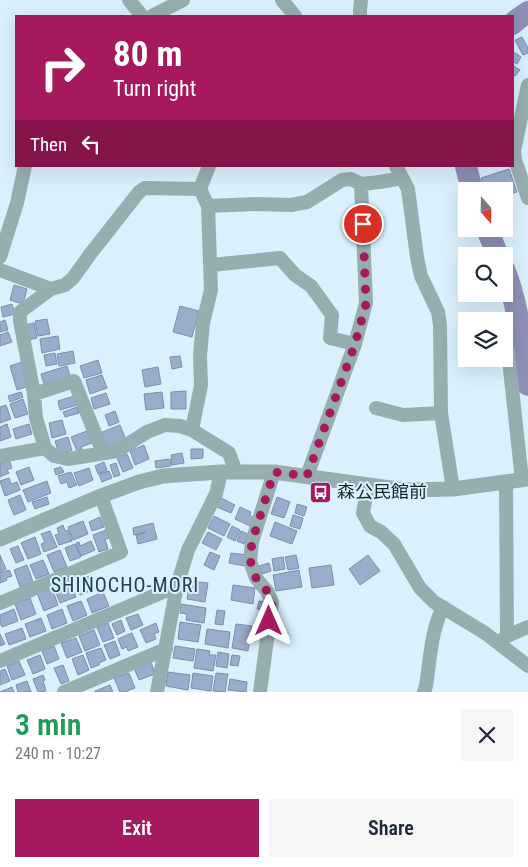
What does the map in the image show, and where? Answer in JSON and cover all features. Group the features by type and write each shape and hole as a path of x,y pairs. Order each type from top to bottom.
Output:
{"street":[{"path":"129,0 141,15"},
{"path":"154,15 183,0"},
{"path":"282,0 294,15"},
{"path":"360,15 361,0"},
{"path":"528,85 514,151 515,160 528,198"},
{"path":"0,256 17,203 25,167"},
{"path":"192,430 201,385 200,356 203,323 211,290 208,206 200,189 209,167"},
{"path":"208,206 258,204 291,206 307,202 342,180 352,179 361,184 380,182 399,172 408,189 421,276 438,312 440,326 441,413 453,489"},
{"path":"307,476 355,344 366,304 361,184"},
{"path":"157,692 177,586 188,550 216,494 234,464 229,454 192,430 180,426 165,425 147,432 116,451 68,459 54,456 45,448 36,418 34,394 20,321 20,312 51,289 65,284 73,278 144,188 200,189"},
{"path":"211,265 280,258 295,276 311,286 332,315 330,338 355,344"},
{"path":"0,270 51,289"},
{"path":"1,534 138,482 163,476 228,472 274,472 405,490 453,489 525,480 510,367"},
{"path":"34,394 74,381 103,453"},
{"path":"376,408 403,415 441,413"},
{"path":"0,456 45,448"},
{"path":"260,692 272,602 267,591 256,578 250,560 252,542 274,472"},
{"path":"503,640 506,482"},
{"path":"368,485 363,513 370,526 382,532 394,544 420,588 434,602 485,633 503,640 522,653 528,666"},
{"path":"0,603 121,552 101,496"},
{"path":"0,661 177,586"},
{"path":"424,692 433,638 443,607"},
{"path":"503,640 528,626"},
{"path":"64,692 166,650"}],"building":[{"path":"522,37 528,48 528,53 523,55 515,40"},
{"path":"514,52 521,57 517,64 514,62"},
{"path":"514,66 520,70 514,75"},
{"path":"509,169 517,192 513,193 513,182 482,182 481,178"},
{"path":"14,285 27,289 23,304 10,300"},
{"path":"12,304 15,314 3,317 1,307"},
{"path":"180,306 199,311 192,337 173,332"},
{"path":"47,319 50,334 38,336 35,321"},
{"path":"5,320 8,330 0,332 0,322"},
{"path":"34,323 37,338 28,340 25,325"},
{"path":"8,332 12,342 0,346 0,335"},
{"path":"58,336 60,349 42,353 40,339"},
{"path":"73,351 75,363 59,366 57,354"},
{"path":"55,353 57,364 46,366 44,355"},
{"path":"180,356 182,367 172,369 170,357"},
{"path":"98,360 102,373 84,378 80,366"},
{"path":"22,362 29,386 17,390 10,366"},
{"path":"67,366 71,379 45,387 41,374"},
{"path":"158,367 161,384 145,387 142,370"},
{"path":"102,375 107,388 90,394 86,380"},
{"path":"186,391 186,409 171,409 171,392"},
{"path":"21,392 23,397 10,402 8,396"},
{"path":"162,392 164,408 146,410 144,394"},
{"path":"106,393 110,404 94,409 91,398"},
{"path":"74,396 77,405 60,410 58,401"},
{"path":"23,399 28,414 15,418 10,404"},
{"path":"6,405 11,419 0,423 0,407"},
{"path":"77,407 79,413 65,417 63,412"},
{"path":"115,411 119,422 109,426 105,415"},
{"path":"62,420 66,434 52,438 49,423"},
{"path":"7,424 11,437 0,441 0,427"},
{"path":"29,424 32,434 16,439 13,429"},
{"path":"120,425 126,440 106,448 100,433"},
{"path":"87,431 92,443 81,447 82,449 77,451 71,437"},
{"path":"68,437 72,450 59,454 55,441"},
{"path":"144,445 149,459 135,465 130,451"},
{"path":"191,449 203,449 203,458 191,459"},
{"path":"182,453 184,463 172,465 171,455"},
{"path":"127,454 133,468 123,472 117,458"},
{"path":"8,457 12,468 7,470 9,473 0,477 0,464 4,463 2,459"},
{"path":"170,459 171,466 156,468 155,461"},
{"path":"104,462 107,470 98,474 95,466"},
{"path":"116,463 120,475 114,477 110,465"},
{"path":"29,467 34,480 21,485 16,472"},
{"path":"61,467 64,472 56,475 54,469"},
{"path":"89,468 93,480 79,486 74,473"},
{"path":"109,471 112,478 102,482 99,474"},
{"path":"71,472 77,485 69,488 67,482 61,484 58,476"},
{"path":"9,478 11,484 17,482 20,490 5,496 0,481"},
{"path":"47,481 51,493 28,502 23,490"},
{"path":"20,495 26,510 14,515 8,500"},
{"path":"47,497 49,504 35,509 32,502"},
{"path":"277,497 290,502 284,518 271,514"},
{"path":"221,498 235,505 231,513 217,507"},
{"path":"297,504 307,507 304,516 295,513"},
{"path":"240,507 251,512 250,515 254,518 250,526 235,519"},
{"path":"293,515 303,518 300,529 290,526"},
{"path":"214,516 230,524 224,536 208,528"},
{"path":"100,517 104,527 92,531 89,522"},
{"path":"83,521 88,534 73,540 68,527"},
{"path":"275,522 297,531 292,544 270,536"},
{"path":"153,523 157,539 138,544 136,535 145,532 134,535 133,528"},
{"path":"63,525 65,531 68,530 72,541 59,545 55,535 59,534 57,528"},
{"path":"232,526 240,530 235,541 227,537"},
{"path":"106,530 109,538 105,539 108,549 99,552 93,535"},
{"path":"50,531 57,547 44,552 41,544 45,542 41,534"},
{"path":"241,531 248,534 244,544 237,541"},
{"path":"208,532 222,539 216,550 202,543"},
{"path":"35,537 41,554 28,559 21,543"},
{"path":"91,541 95,550 81,556 76,543 79,542 80,546"},
{"path":"75,544 81,557 70,561 65,548"},
{"path":"18,546 24,560 16,563 10,549"},
{"path":"60,550 67,567 54,572 47,555"},
{"path":"210,552 220,556 214,570 204,565"},
{"path":"231,553 247,555 245,566 229,563"},
{"path":"0,555 6,569 0,572"},
{"path":"296,555 299,568 288,570 285,557"},
{"path":"368,555 380,571 360,585 349,569"},
{"path":"283,557 285,569 274,571 272,559"},
{"path":"43,560 49,574 36,579 30,565"},
{"path":"269,563 271,571 262,574 259,566"},
{"path":"27,565 33,582 20,587 14,570"},
{"path":"331,565 334,585 312,588 309,568"},
{"path":"9,570 12,576 0,583 0,573"},
{"path":"299,570 302,587 276,591 273,575"},
{"path":"92,575 97,588 80,595 75,582"},
{"path":"190,581 208,583 205,602 187,599"},
{"path":"64,584 66,588 72,586 76,597 60,603 54,588"},
{"path":"233,585 255,588 253,604 231,600"},
{"path":"52,588 58,605 44,611 37,593"},
{"path":"103,592 109,606 92,613 87,599"},
{"path":"30,598 36,614 21,620 15,604"},
{"path":"81,601 87,615 73,621 67,606"},
{"path":"259,601 266,602 265,610 257,609"},
{"path":"181,604 206,608 204,623 186,620 187,614 180,613"},
{"path":"14,609 18,621 2,627 0,615"},
{"path":"62,609 67,623 52,629 47,615"},
{"path":"217,610 225,611 223,625 215,624"},
{"path":"138,614 143,625 131,630 126,618"},
{"path":"41,618 46,631 30,637 25,624"},
{"path":"121,620 125,631 117,635 112,624"},
{"path":"180,622 201,625 198,642 178,639"},
{"path":"108,623 114,638 103,642 97,627"},
{"path":"156,623 159,632 154,634 156,639 146,643 140,630"},
{"path":"236,624 252,626 248,651 232,648"},
{"path":"22,628 26,639 9,645 5,634"},
{"path":"207,629 230,632 228,648 205,644"},
{"path":"94,630 100,645 85,651 79,636"},
{"path":"132,633 138,647 128,651 127,647 122,649 118,639"},
{"path":"0,634 5,644 0,646"},
{"path":"76,638 82,652 67,658 61,643"},
{"path":"115,641 120,655 110,659 104,645"},
{"path":"54,646 59,659 47,664 42,651"},
{"path":"175,646 195,649 193,661 173,658"},
{"path":"101,648 106,660 91,668 86,653"},
{"path":"197,649 210,651 209,655 216,655 213,671 194,668"},
{"path":"218,652 229,654 227,668 216,666"},
{"path":"40,655 45,669 33,674 27,660"},
{"path":"83,655 89,670 78,675 72,659"},
{"path":"232,655 240,656 238,666 230,665"},
{"path":"19,661 25,675 12,680 7,666"},
{"path":"151,662 155,674 139,680 134,668"},
{"path":"63,665 69,681 61,684 54,668"},
{"path":"5,669 10,681 0,685 0,671"},
{"path":"168,672 190,675 188,690 166,686"},
{"path":"129,673 135,688 120,692 114,678"},
{"path":"193,673 213,676 211,691 191,688"},
{"path":"216,673 228,674 225,692 213,691"},
{"path":"43,675 46,691 38,692 33,679"},
{"path":"230,679 247,682 246,692 228,690"},
{"path":"27,681 31,692 18,692 16,685"},
{"path":"110,685 113,692 95,692 95,691"},
{"path":"12,687 14,692 0,692"}],"waterway":[{"path":"514,22 528,12"},
{"path":"466,167 470,182"},
{"path":"491,238 494,247"},
{"path":"513,297 528,385"}],"place":[{"name":"森公民館前","path":"321,492"}],"district":[{"name":"SHINOCHO-MORI","path":"125,585"}],"route":[{"path":"269,621 272,602 267,591 256,578 250,560 252,542 274,472 307,476 355,344 366,304 363,224"}]}
